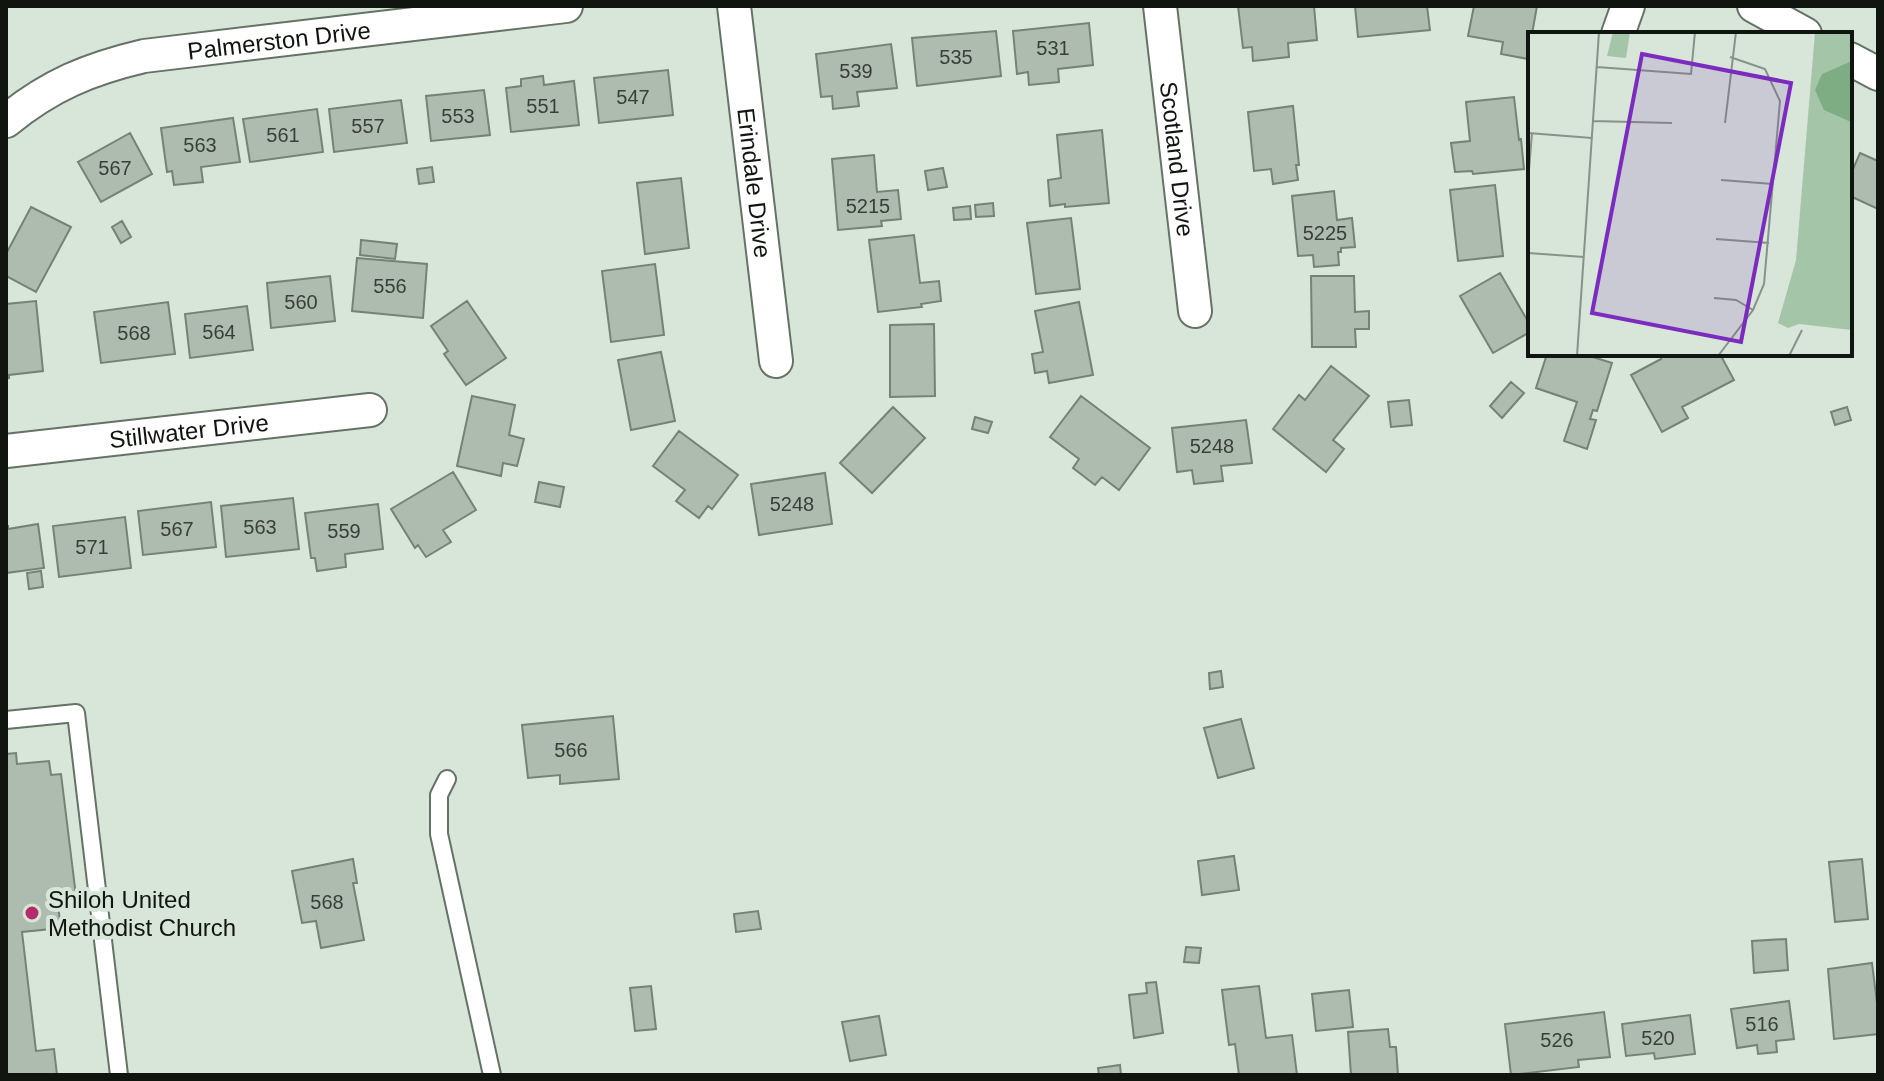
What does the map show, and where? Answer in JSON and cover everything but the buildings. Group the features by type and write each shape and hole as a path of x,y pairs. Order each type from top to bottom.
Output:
{"street":[{"name":"Palmerston Drive","path":"6,121 63,82 102,66 144,56 566,6"},
{"name":"Erindale Drive","path":"734,6 776,361"},
{"name":"Scotland Drive","path":"1160,6 1195,311"},
{"path":"1619,32 1628,6"},
{"path":"1754,6 1801,32"},
{"path":"1852,60 1878,74"},
{"name":"Stillwater Drive","path":"6,451 370,410"}],"lane":[{"path":"6,720 76,713 119,1075"},
{"path":"447,779 439,795 439,834 492,1075"}],"place":[{"name":"Shiloh United Methodist Church","path":"32,913"}]}
